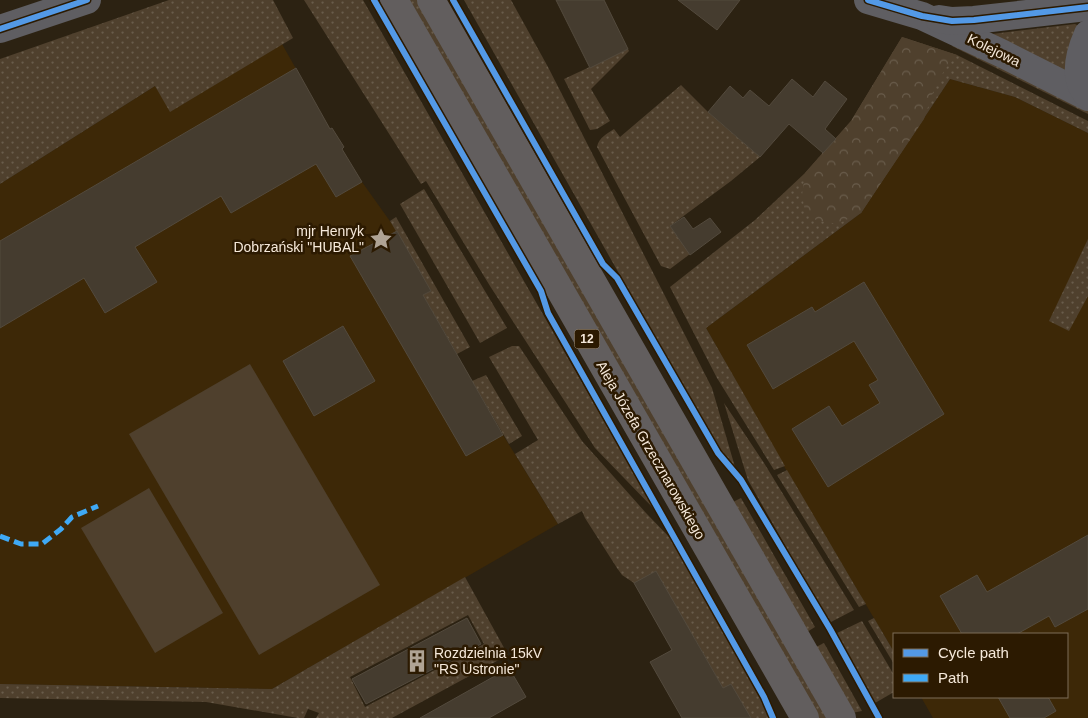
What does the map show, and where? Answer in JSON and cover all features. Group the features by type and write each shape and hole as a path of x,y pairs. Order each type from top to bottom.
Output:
{"main road":[{"name":"Aleja Józefa Grzecznarowskiego","path":"394,0 805,718"},
{"name":"12","path":"431,0 842,718"}],"street":[{"path":"0,29 87,0"},
{"name":"Kolejowa","path":"868,0 922,16 1088,96"},
{"path":"922,16 952,21 974,20 1088,8"},
{"name":"Kolejowa","path":"1088,34 1082,49 1079,75 1088,96"}],"shaded area":[{"path":"282,44 330,129 332,128 344,147 342,149 362,182 397,231 431,291 423,296 503,435 558,524 272,689 0,684 0,184 155,86 171,111"},
{"path":"950,79 1015,97 1088,133 1088,718 933,718 922,698 1068,698 1068,633 893,633 893,650 785,468 706,328 861,213"}],"green space":[{"path":"169,0 273,0 293,38 170,112 155,86 0,184 0,59"},
{"path":"304,0 363,0 655,510 595,448 490,286 426,181 421,184"},
{"path":"408,0 418,0 828,718 819,718"},
{"path":"464,0 511,0 548,67 712,388 735,467 719,450"},
{"path":"1075,24 1079,26 1071,76 992,34"},
{"path":"902,37 957,55 1088,121 1088,133 1015,97 950,79 861,213 706,328 785,466 774,470 717,378 670,287 755,220 805,173 851,121"},
{"path":"902,37 957,55 935,86 924,119 861,213 837,224 816,220 805,211 802,195 805,173 851,121"},
{"path":"952,46 1088,107 1088,114"},
{"path":"628,49 629,51 591,89 610,121 597,129 590,130 564,79"},
{"path":"681,85 708,112 760,157 670,226 690,254 670,269 661,266 597,147 601,138 614,129 620,137"},
{"path":"424,189 507,328 480,343 400,204"},
{"path":"396,217 470,347 457,354 423,295 431,291 390,221"},
{"path":"1088,239 1088,296 1069,331 1049,321"},
{"path":"512,346 519,346 582,441 673,541 761,695 770,718 740,718 694,637 672,649 634,583 622,575 582,511 558,524 515,454 538,440 489,357"},
{"path":"250,364 380,585 259,655 129,434"},
{"path":"486,375 522,436 509,444 472,381"},
{"path":"724,403 764,463 854,610 829,623 748,480"},
{"path":"787,470 866,604 859,607 777,475"},
{"path":"149,488 223,613 155,653 81,528"},
{"path":"741,498 815,627 807,632 733,502"},
{"path":"465,577 508,655 392,718 316,718 319,713 308,709 304,718 298,718 206,702 0,698 0,684 272,689","holes":["468,615 484,644 365,707 350,677"]},
{"path":"874,618 893,650 893,662 868,621"},
{"path":"862,621 893,673 893,693 875,703 835,634"},
{"path":"824,643 862,711 852,713 816,647"}],"building":[{"path":"556,0 604,0 628,49 590,68"},
{"path":"678,0 740,0 717,30"},
{"path":"296,68 330,129 332,128 344,147 342,149 362,182 336,197 316,164 231,213 221,196 135,247 157,282 105,313 84,278 0,328 0,241"},
{"path":"792,79 813,97 825,81 847,99 825,129 836,139 823,153 789,124 760,157 708,112 730,86 743,98 750,90 769,106"},
{"path":"684,217 693,229 710,218 721,232 690,255 670,226"},
{"path":"397,231 431,291 423,295 503,435 466,456 350,256"},
{"path":"864,282 944,414 828,487 792,429 829,406 842,426 880,403 869,385 878,380 854,341 773,389 747,345 812,307 815,312"},
{"path":"343,326 375,381 314,416 283,361"},
{"path":"1088,535 1088,609 1055,627 1049,616 1019,633 961,633 940,596 977,575 987,592"},
{"path":"656,571 723,688 731,684 751,718 682,718 650,662 672,650 634,583"},
{"name":"Rozdzielnia 15kV \"RS Ustronie\"","path":"467,618 481,644 366,704 352,679"},
{"path":"509,668 526,697 489,718 420,718"},
{"path":"999,698 1049,698 1056,711 1044,718 1010,718"}],"marked path":[{"path":"0,536 21,544 42,544 61,529 72,517 98,506"}],"cycle path":[{"path":"0,29 87,0"},
{"path":"374,0 541,291 548,313 764,697 773,718"},
{"path":"453,0 603,264 617,278 718,453 741,480 830,629 879,718"},
{"path":"868,0 922,16 952,21 1088,7"}],"place":[{"name":"mjr Henryk Dobrzański \"HUBAL\"","path":"381,239"},
{"name":"Rozdzielnia 15kV \"RS Ustronie\"","path":"417,661"}]}
